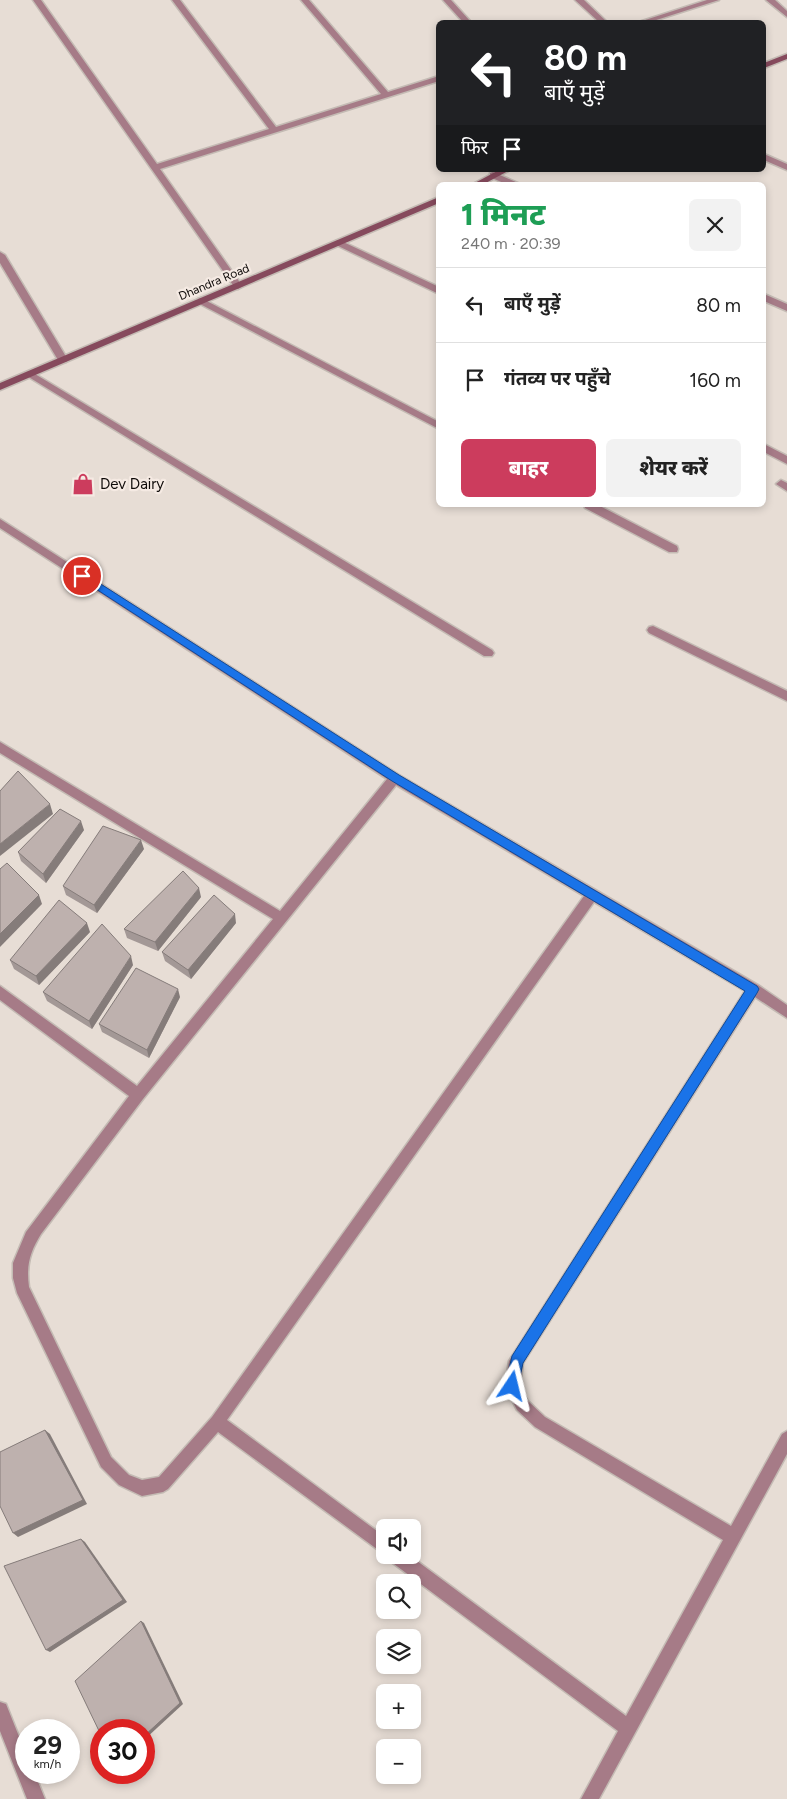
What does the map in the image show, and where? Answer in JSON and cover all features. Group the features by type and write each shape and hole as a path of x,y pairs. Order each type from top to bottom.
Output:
{"street":[{"path":"37,0 238,286"},
{"path":"176,0 274,130"},
{"path":"305,0 386,95"},
{"path":"447,0 465,20"},
{"path":"579,0 600,20"},
{"path":"650,20 716,0"},
{"path":"770,0 787,14"},
{"path":"766,65 787,56"},
{"path":"156,167 436,79"},
{"path":"766,158 787,167"},
{"path":"480,182 501,172"},
{"path":"493,175 508,182"},
{"name":"Dhandra Road","path":"0,387 436,201"},
{"path":"340,243 436,290"},
{"path":"0,255 63,360"},
{"path":"766,298 787,308"},
{"path":"201,302 436,424"},
{"path":"30,374 488,653"},
{"path":"766,449 787,460"},
{"path":"594,507 673,549"},
{"path":"0,522 396,778 753,989 787,1012"},
{"path":"653,630 787,696"},
{"path":"0,746 280,918"},
{"path":"396,778 280,918 138,1095 25,1248 18,1267 22,1288 106,1462 124,1480 142,1488 163,1484 218,1422 592,895"},
{"path":"734,1537 540,1422 522,1405 512,1386 516,1360 753,989"},
{"path":"0,992 138,1095"},
{"path":"218,1422 376,1540"},
{"path":"590,1799 787,1440"},
{"path":"408,1564 629,1729"},
{"path":"0,1710 36,1799"}],"building":[{"path":"18,771 50,804 0,844 0,791"},
{"path":"60,809 81,821 43,874 18,852"},
{"path":"103,826 141,840 94,905 63,886"},
{"path":"7,863 39,895 0,934 0,869"},
{"path":"183,871 199,888 155,942 124,929"},
{"path":"214,895 235,914 188,970 162,952"},
{"path":"59,900 87,923 36,976 10,960"},
{"path":"102,924 131,956 89,1021 43,992"},
{"path":"136,968 178,989 147,1050 99,1024"},
{"path":"45,1430 83,1500 13,1533 0,1506 0,1452"},
{"path":"81,1539 123,1600 46,1650 4,1566"},
{"path":"141,1621 180,1703 155,1726 155,1719 93,1719 75,1681"}],"place":[{"name":"Dev Dairy","path":"83,484"}],"route":[{"path":"82,576 396,778 753,989 516,1360 512,1386"}]}
